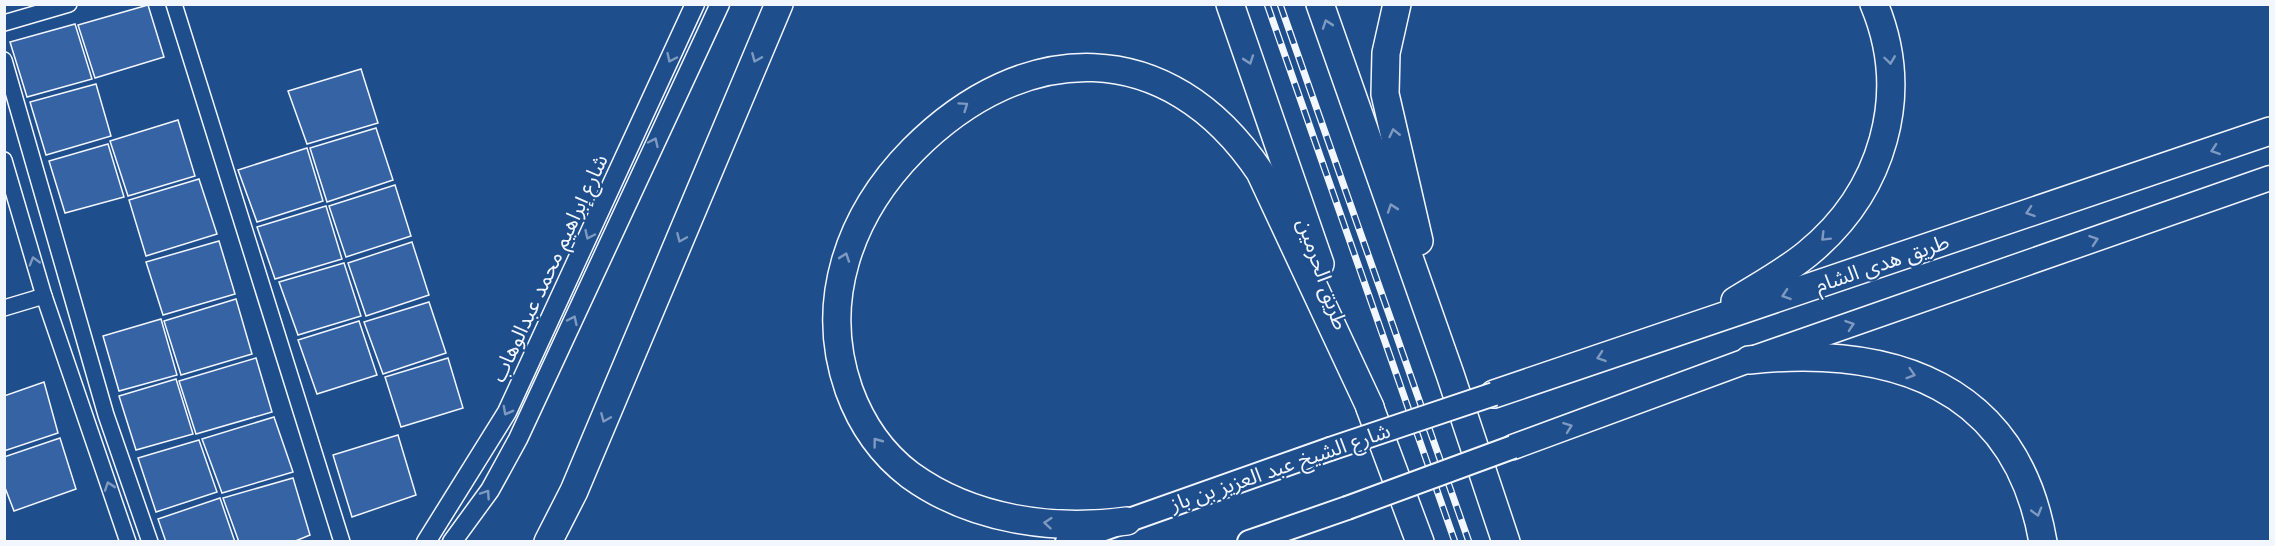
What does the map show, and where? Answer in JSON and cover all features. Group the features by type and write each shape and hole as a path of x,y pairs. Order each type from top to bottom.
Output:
{"highway":[{"path":"548,542 574,491 779,4"},
{"name":"طريق الحرمين","path":"1230,4 1419,542"},
{"path":"1320,4 1450,374 1506,542"},
{"path":"1397,4 1386,53 1385,94 1450,374"},
{"path":"1696,325 1808,254 1839,223 1863,189 1887,131 1892,90 1888,48 1874,4"},
{"path":"1127,520 1080,525 1033,522 987,512 939,492 903,470 879,445 860,415 845,379 835,320 837,286 846,253 864,215 890,176 923,140 971,102 1004,84 1059,69 1115,70 1166,86 1215,118 1240,144 1260,172 1370,407"},
{"name":"طريق هدى الشام","path":"1494,394 2271,131"},
{"path":"1513,447 1749,360 2271,178"},
{"path":"1749,360 1804,356 1858,361 1914,375 1949,390 1980,413 2016,462 2034,502 2043,542"},
{"path":"1491,497 1512,542"}],"main road":[{"name":"شارع الشيخ عبد العزيز بن باز","path":"1067,542 1494,394"},
{"path":"1249,542 1513,447"}],"street":[{"path":"4,23 69,4"},
{"path":"174,4 342,542"},
{"name":"شارع إبراهيم محمد عبدالوهاب","path":"426,542 507,412 695,4"},
{"path":"452,542 490,490 518,439 720,4"},
{"path":"4,60 106,414 150,542"},
{"path":"4,160 45,296 128,542"},
{"path":"4,308 45,296"}],"building":[{"path":"148,5 164,57 95,78 78,25"},
{"path":"75,24 92,79 27,97 10,42"},
{"path":"361,69 378,123 307,144 288,91"},
{"path":"96,84 111,136 46,155 30,102"},
{"path":"178,120 195,176 128,196 110,141"},
{"path":"376,128 393,180 327,202 310,148"},
{"path":"108,144 124,197 65,213 49,161"},
{"path":"307,148 323,201 257,222 238,170"},
{"path":"199,179 217,234 146,256 129,200"},
{"path":"395,185 411,236 346,257 329,206"},
{"path":"326,206 342,259 275,279 257,227"},
{"path":"219,241 235,294 163,315 146,262"},
{"path":"412,242 429,295 366,316 348,263"},
{"path":"344,263 361,316 298,335 279,282"},
{"path":"236,299 252,354 181,375 164,321"},
{"path":"429,302 446,353 383,374 364,322"},
{"path":"161,319 177,375 119,391 103,336"},
{"path":"359,321 377,375 317,394 298,340"},
{"path":"256,358 272,412 196,434 179,381"},
{"path":"448,358 463,408 401,427 385,377"},
{"path":"176,379 193,434 136,450 119,396"},
{"path":"44,382 58,433 4,451 4,396"},
{"path":"274,417 293,472 222,493 202,439"},
{"path":"398,435 416,495 352,517 333,455"},
{"path":"60,438 76,489 14,511 4,485 4,457"},
{"path":"199,440 217,492 156,512 138,458"},
{"path":"293,478 310,535 293,542 239,542 223,498"},
{"path":"220,498 235,542 166,542 158,519"}],"railway":[{"path":"1267,4 1455,542"},
{"path":"1280,4 1469,542"}]}
